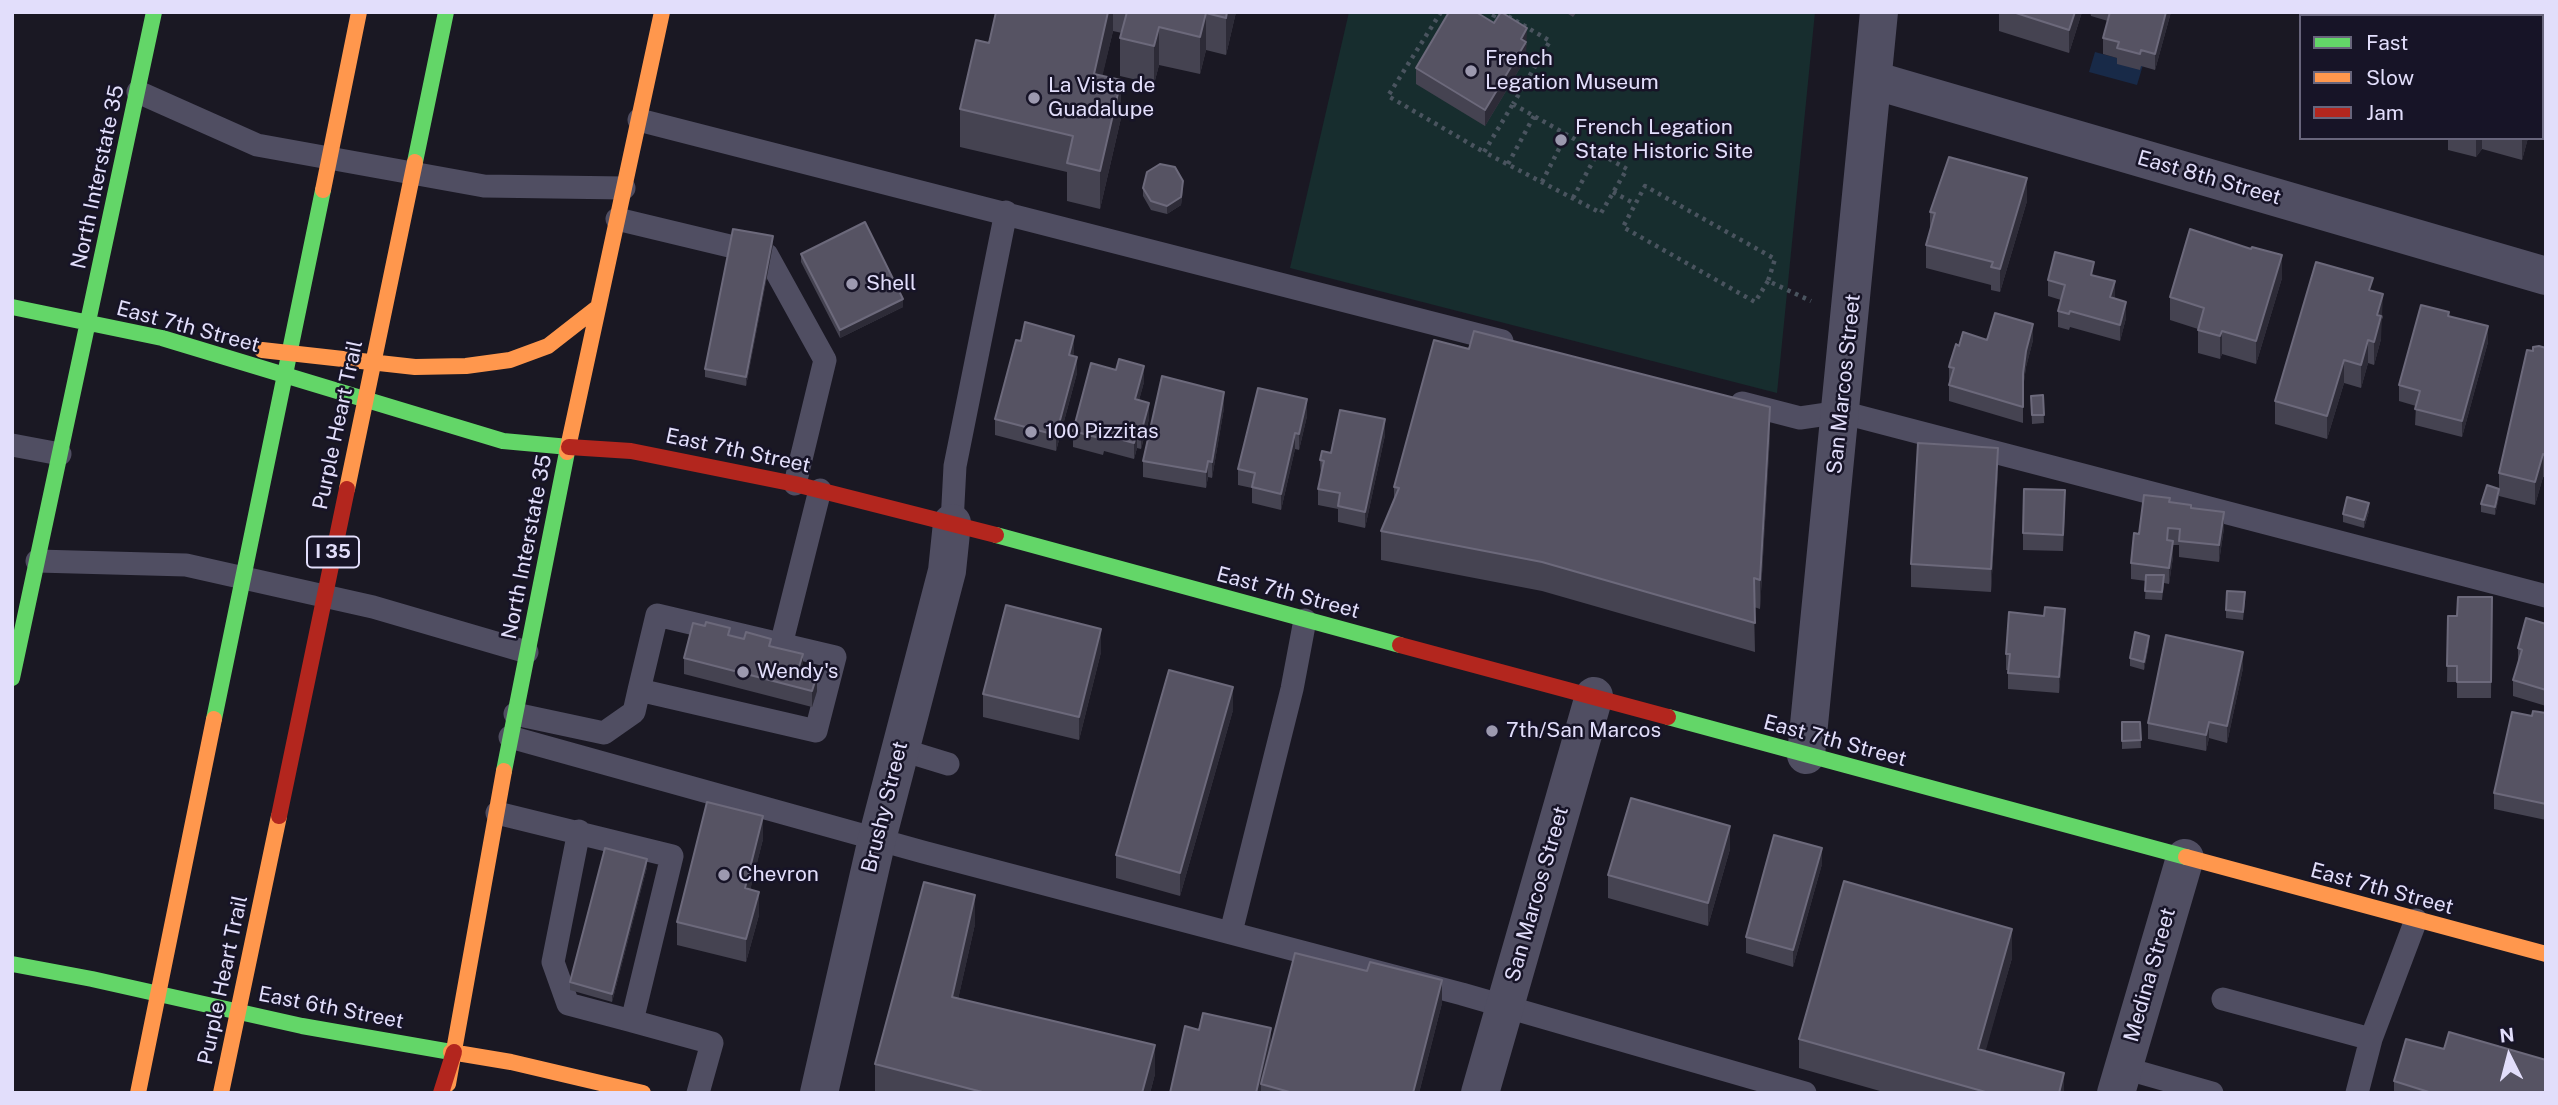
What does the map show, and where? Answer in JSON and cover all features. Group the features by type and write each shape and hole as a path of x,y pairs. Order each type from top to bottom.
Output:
{"main road":[{"name":"North Interstate 35","path":"12,678 21,593 37,561 154,12"},
{"path":"138,1093 359,12"},
{"name":"Purple Heart Trail","path":"221,1093 446,12"},
{"name":"North Interstate 35","path":"447,1093 510,737 598,307 662,12"},
{"name":"East 7th Street","path":"12,307 162,338 503,440 631,451 795,484 952,523 2546,954"},
{"path":"162,338 415,367 466,366 510,360 548,345 598,307"},
{"name":"East 6th Street","path":"12,964 302,1026 454,1052 587,1086 643,1093"},
{"path":"441,1093 454,1052"}],"street":[{"name":"San Marcos Street","path":"1806,755 1879,12"},
{"name":"East 8th Street","path":"1873,80 2546,276"},
{"name":"Brushy Street","path":"819,1093 877,839 947,571 952,523"},
{"name":"San Marcos Street","path":"1480,1093 1594,696"},
{"name":"Medina Street","path":"2120,1080 2185,858"}],"lane":[{"path":"138,92 257,145 484,186 624,188"},
{"path":"639,120 1518,345"},
{"path":"952,523 955,466 1006,212"},
{"path":"617,219 767,255 825,360 795,484"},
{"path":"1720,397 1800,418 1841,412 2546,596"},
{"path":"12,445 60,454"},
{"path":"781,645 820,490"},
{"path":"37,561 186,565 373,607 527,652"},
{"path":"515,714 604,733 634,712 639,690 657,615 835,657 816,731 639,690"},
{"path":"1231,932 1292,689 1305,620"},
{"path":"510,737 877,839 1504,1007 1805,1093"},
{"path":"900,749 947,764"},
{"path":"497,813 672,856 632,1021"},
{"path":"579,831 553,962 568,1004 712,1043 698,1093"},
{"path":"2357,1093 2371,1038 2416,920"},
{"path":"2222,999 2371,1038"},
{"path":"2120,1080 2212,1093"}],"path":[{"path":"1441,12 1388,96 1484,152 1601,213 1627,169 1513,104"},
{"path":"1481,21 1490,25 1496,12"},
{"path":"1484,152 1550,41 1501,12"},
{"path":"1508,164 1534,116"},
{"path":"1542,182 1566,135"},
{"path":"1573,198 1598,152"},
{"path":"1645,186 1775,259 1768,281 1755,302 1623,227 1645,186"},
{"path":"1613,192 1635,205"},
{"path":"1768,281 1850,318"}],"green space":[{"name":"French Legation State Historic Site","path":"1349,12 1815,12 1777,393 1290,268"}],"water":[{"path":"2095,52 2143,65 2137,85 2089,72"}],"building":[{"path":"996,12 1108,12 1094,74 1121,80 1100,171 1067,163 1073,136 960,109 976,40 989,43"},
{"path":"1127,12 1227,12 1226,18 1206,13 1200,37 1159,27 1154,46 1120,38"},
{"name":"French Legation Museum","path":"1449,12 1476,12 1494,23 1501,12 1527,28 1521,39 1526,42 1485,110 1416,68"},
{"path":"2013,12 2075,12 2069,30"},
{"path":"2110,12 2166,12 2155,54 2141,50 2140,54 2117,48 2119,42 2103,38"},
{"path":"2546,13 2544,58 2544,14 2522,14"},
{"path":"1949,157 2027,178 2000,269 1991,267 1993,262 1926,245 1935,213 1930,212"},
{"path":"1160,164 1175,167 1183,181 1181,197 1167,206 1151,201 1143,188 1147,172"},
{"name":"Shell","path":"865,222 903,299 840,330 801,254"},
{"path":"733,229 773,236 746,377 705,369"},
{"path":"2190,229 2251,249 2252,247 2282,255 2256,341 2222,331 2220,336 2198,330 2204,308 2170,297"},
{"path":"2055,252 2094,262 2091,275 2115,281 2110,297 2126,302 2120,325 2070,311 2069,314 2058,311 2065,285 2048,280"},
{"path":"2316,262 2373,278 2369,290 2383,294 2374,342 2368,340 2361,365 2344,360 2327,416 2275,401"},
{"path":"2421,305 2449,312 2448,316 2488,326 2462,421 2415,409 2420,391 2399,385"},
{"path":"1995,313 2033,324 2023,374 2023,407 1949,385 1954,368 1949,367 1950,363 1963,332 1987,340"},
{"path":"1025,322 1074,336 1069,355 1077,357 1056,435 995,419 1016,340 1021,341"},
{"path":"1474,331 1770,407 1760,580 1754,578 1755,623 1542,562 1381,531 1399,488 1394,487 1434,340 1469,349"},
{"path":"2533,347 2546,348 2546,455 2543,454 2535,482 2499,473 2527,350 2533,351"},
{"path":"1119,359 1144,366 1135,399 1149,403 1141,433 1137,432 1134,443 1073,431 1091,363 1116,370"},
{"path":"1162,376 1224,392 1212,462 1208,461 1206,472 1143,461"},
{"path":"1258,388 1307,399 1299,434 1295,433 1281,494 1252,487 1255,473 1238,469"},
{"path":"2043,395 2044,415 2032,415 2031,396"},
{"path":"1340,410 1385,419 1365,512 1338,506 1340,493 1318,489 1324,461 1320,460 1322,451 1331,453"},
{"path":"1918,443 1998,448 1991,569 1911,564"},
{"path":"2487,485 2499,489 2495,507 2481,504"},
{"path":"2024,489 2065,490 2063,535 2023,533"},
{"path":"2144,495 2170,498 2169,502 2191,505 2191,508 2224,512 2219,545 2179,541 2180,529 2168,528 2167,540 2173,541 2169,568 2131,563 2134,533 2139,534"},
{"path":"2347,497 2369,503 2364,520 2343,514"},
{"path":"2146,575 2164,575 2162,592 2145,591"},
{"path":"2227,591 2245,592 2243,612 2226,610"},
{"path":"2458,597 2492,597 2491,682 2457,682 2457,666 2447,666 2448,616 2457,616"},
{"path":"1006,605 1101,629 1079,717 983,694"},
{"path":"2045,607 2065,609 2059,677 2008,673 2010,654 2006,654 2009,612 2044,616"},
{"path":"2526,618 2546,624 2546,690 2513,680 2522,650 2518,648"},
{"path":"706,622 730,628 728,635 744,639 746,632 771,639 769,646 803,654 798,670 817,675 812,691 684,658 693,623 705,626"},
{"path":"2135,632 2149,636 2144,662 2130,658"},
{"path":"2166,635 2243,652 2227,726 2209,722 2206,735 2148,723"},
{"path":"1169,670 1233,687 1180,873 1116,855"},
{"path":"2533,711 2546,713 2546,804 2494,793 2512,712 2532,716"},
{"path":"2122,722 2140,722 2141,740 2122,741"},
{"path":"1631,798 1730,826 1708,903 1608,875"},
{"name":"Chevron","path":"707,802 763,816 745,888 759,892 746,939 677,922"},
{"path":"1774,835 1822,848 1793,950 1746,937"},
{"path":"605,848 647,859 612,994 570,982"},
{"path":"1844,881 2012,929 1978,1049 2064,1073 2059,1093 1989,1093 1799,1039"},
{"path":"924,882 975,895 952,997 1155,1045 1142,1093 986,1093 875,1064"},
{"path":"1295,953 1367,971 1370,962 1442,980 1413,1093 1293,1093 1261,1084"},
{"path":"1203,1013 1271,1028 1256,1093 1170,1093 1185,1026 1199,1030"},
{"path":"2449,1032 2546,1060 2546,1093 2432,1093 2394,1081 2406,1039 2444,1049"}],"traffic: fast":[{"path":"12,678 154,12"},
{"path":"415,162 446,12"},
{"path":"214,719 323,190"},
{"path":"12,307 162,338 503,441 569,447"},
{"path":"504,771 567,452"},
{"path":"996,535 1400,645"},
{"path":"1668,717 2186,857"},
{"path":"12,964 302,1026 451,1052"}],"traffic: slow":[{"path":"323,190 359,12"},
{"path":"567,452 662,12"},
{"path":"347,489 415,162"},
{"path":"262,350 415,367 466,366 510,360 548,346 598,307"},
{"path":"138,1093 214,719"},
{"path":"448,1084 504,771"},
{"path":"221,1093 279,816"},
{"path":"2186,857 2546,954"},
{"path":"451,1052 511,1062 643,1093"}],"traffic: jam":[{"path":"569,447 631,451 795,484 996,535"},
{"path":"279,816 347,489"},
{"path":"1400,645 1668,717"},
{"path":"441,1093 454,1052"}],"place":[{"name":"French Legation Museum","path":"1471,71"},
{"name":"La Vista de Guadalupe","path":"1034,98"},
{"name":"French Legation State Historic Site","path":"1561,140"},
{"name":"Shell","path":"852,284"},
{"name":"100 Pizzitas","path":"1031,432"},
{"name":"Wendy's","path":"743,672"},
{"name":"7th/San Marcos","path":"1492,731"},
{"name":"Chevron","path":"724,875"}]}
